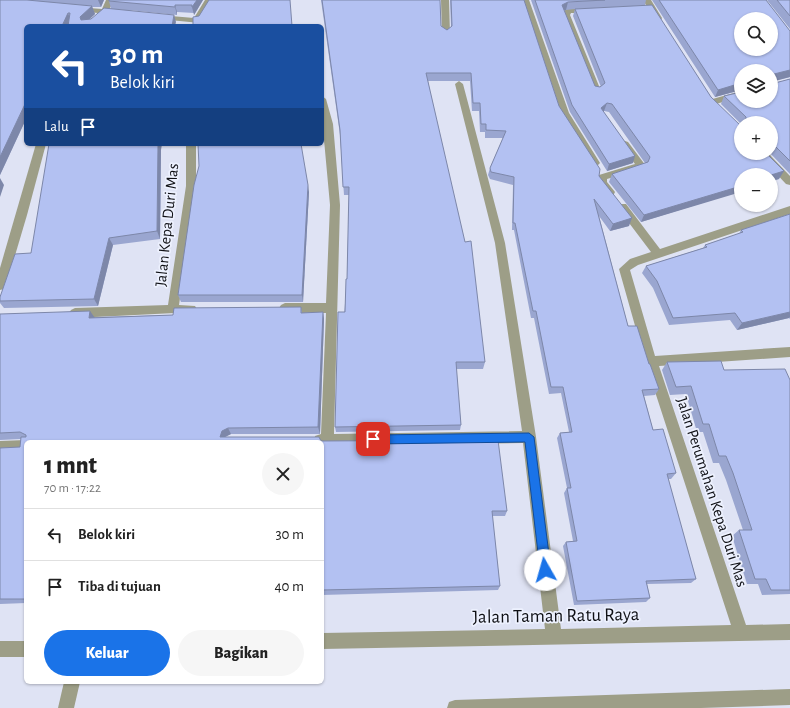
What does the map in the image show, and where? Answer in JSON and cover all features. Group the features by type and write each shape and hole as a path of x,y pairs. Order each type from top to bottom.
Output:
{"street":[{"path":"90,24 104,12 110,0"},
{"path":"148,16 197,21 208,1 211,0"},
{"path":"445,0 446,34"},
{"path":"525,0 564,113 604,177"},
{"path":"647,0 649,10 661,23"},
{"path":"67,8 125,14"},
{"path":"597,91 566,15 569,11 600,11"},
{"path":"459,84 500,244 529,437 554,636"},
{"path":"722,112 710,98 734,95"},
{"path":"324,107 328,124 335,205 326,440"},
{"path":"618,134 641,166 604,177 601,179 602,183 659,255"},
{"path":"0,286 5,255 22,215 40,146"},
{"name":"Jalan Kepa Duri Mas","path":"173,310 191,186 191,146"},
{"path":"769,160 790,182"},
{"name":"Jalan Perumahan Kepa Duri Mas","path":"741,633 651,361 624,269 634,262 659,255 790,210"},
{"path":"277,308 332,308"},
{"path":"63,313 205,309"},
{"path":"651,361 790,352"},
{"path":"304,440 529,437"},
{"path":"0,447 24,446"},
{"name":"Jalan Taman Ratu Raya","path":"324,641 790,632"},
{"path":"0,649 24,648"},
{"path":"67,705 72,684"},
{"path":"455,708 790,697"}],"building":[{"path":"0,0 27,0 92,6 80,17 81,20 91,19 104,8 174,15 172,24 68,24 70,13 68,13 63,24 24,24 24,106 0,157"},
{"path":"109,0 197,0 192,7 192,5 175,5 175,7"},
{"path":"209,0 290,0 292,24 193,24 193,17 199,16"},
{"path":"322,0 440,0 441,26 447,30 452,26 451,0 524,0 559,106 600,169 599,176 632,218 613,224 594,199 628,326 637,326 659,389 642,390 653,430 663,429 676,473 667,474 696,579 646,581 650,598 577,601 566,542 577,541 567,488 571,488 560,433 572,432 563,387 551,387 536,311 533,311 515,223 513,223 514,177 491,172 490,168 506,131 486,130 486,124 481,124 480,103 473,103 471,73 426,73 465,242 471,241 485,362 456,362 461,425 335,427 338,312 345,312 349,187 343,187 340,130"},
{"path":"535,0 605,0 568,2 562,5 595,86 600,87 605,83 575,9 652,5 711,97 734,119 734,160 773,160 784,171 778,173 778,168 734,168 734,188 644,215 612,174 648,162 650,157 612,104 607,103 601,108 635,156 609,164 572,105"},
{"path":"659,0 766,0 775,12 734,12 734,56 778,56 778,16 790,31 790,70 778,73 778,64 734,64 734,85 718,90"},
{"path":"777,0 790,0 790,16"},
{"path":"790,79 790,161 778,149 778,116 745,116 737,108 778,108 778,82"},
{"path":"734,94 734,106 724,96"},
{"path":"49,146 158,146 157,231 109,238 94,299 0,301 0,297 15,254 31,253"},
{"path":"198,146 301,146 308,185 302,295 178,295 194,185 199,166"},
{"path":"790,214 790,312 742,323 735,313 673,318 657,281 646,266 707,247 705,245 743,232 741,230"},
{"path":"301,307 301,313 323,312 318,427 228,428 222,431 220,437 319,437 320,440 24,440 24,599 0,599 0,448 20,447 21,437 26,437 26,435 20,432 0,433 0,314 90,311 89,318 173,315 174,308"},
{"path":"721,361 724,370 785,369 790,380 790,590 771,590 766,579 755,579 739,530 752,530 733,473 726,456 719,456 709,424 703,424 691,386 676,387 667,362"},
{"path":"498,440 507,511 492,511 500,586 324,590 324,441"}],"route":[{"path":"373,439 529,437 545,570"}]}
